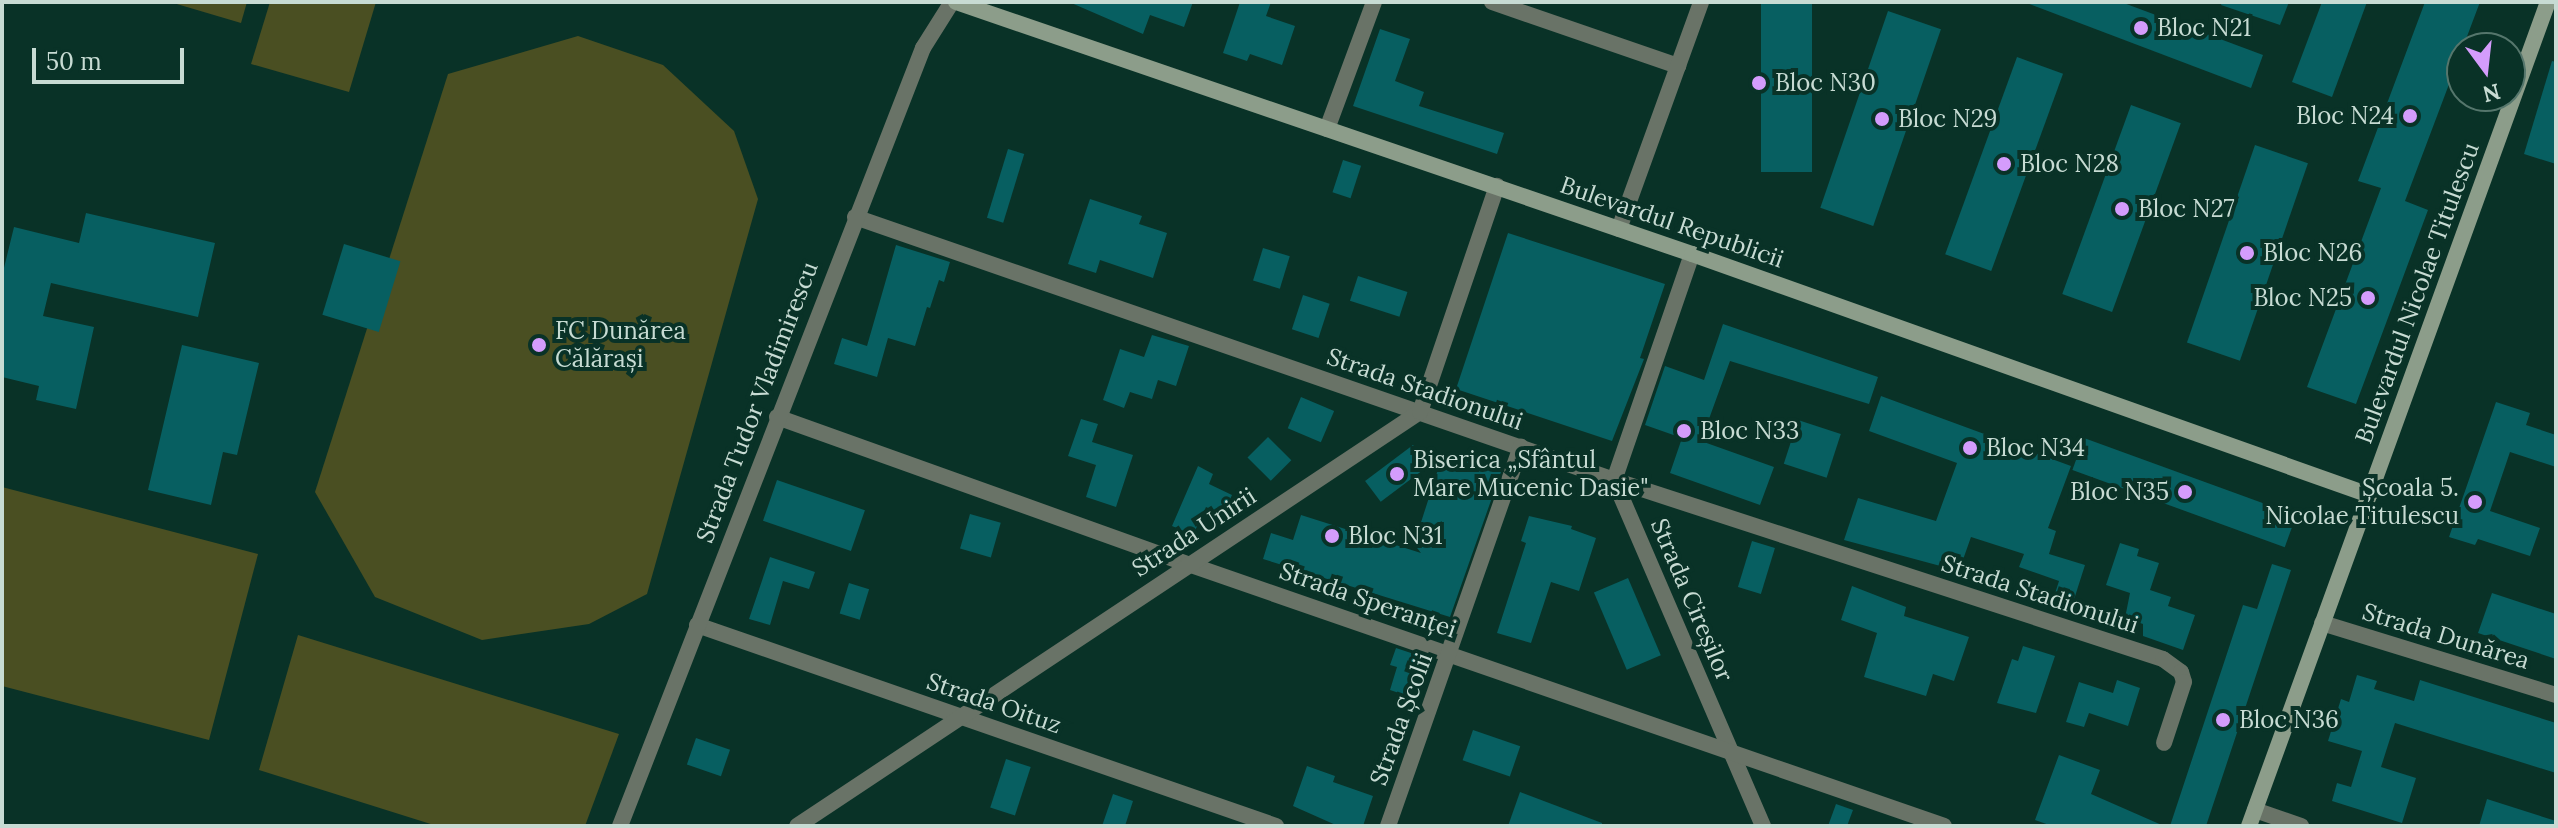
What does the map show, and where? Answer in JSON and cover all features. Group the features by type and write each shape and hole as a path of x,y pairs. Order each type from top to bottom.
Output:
{"main road":[{"name":"Bulevardul Republicii","path":"954,2 1497,186 2369,495"},
{"name":"Bulevardul Nicolae Titulescu","path":"2252,818 2548,2"}],"street":[{"name":"Strada Tudor Vladimirescu","path":"620,826 923,48 954,2"},
{"path":"1327,129 1374,2"},
{"path":"1492,2 1678,66"},
{"path":"1619,229 1701,2"},
{"path":"1420,412 1497,186"},
{"name":"Strada Stadionului","path":"855,217 1614,480 2172,664 2181,672 2184,682 2164,743"},
{"path":"1614,480 1692,254"},
{"name":"Strada Unirii","path":"797,826 1420,412"},
{"name":"Strada Speranței","path":"777,417 1188,564 1450,652 1944,826"},
{"name":"Strada Școlii","path":"1388,826 1521,447"},
{"name":"Strada Cireșilor","path":"1614,480 1763,826"},
{"name":"Strada Dunărea","path":"2322,623 2556,695"},
{"name":"Strada Oituz","path":"697,625 1276,826"},
{"path":"2252,818 2301,826"}],"green space":[{"path":"170,2 247,2 241,23"},
{"path":"270,2 376,2 349,92 251,64"},
{"name":"FC Dunărea Călărași","path":"578,36 663,65 734,131 758,199 647,594 589,624 482,640 375,597 315,492 448,74"},
{"path":"2,487 258,554 209,740 2,686"},
{"path":"298,635 619,734 585,826 437,826 259,770"}],"building":[{"path":"1069,2 1193,2 1184,27 1150,15 1143,34"},
{"path":"1240,2 1271,2 1266,16 1295,26 1282,65 1250,54 1247,61 1223,53"},
{"path":"1761,2 1812,2 1812,172 1761,172"},
{"name":"Bloc N21","path":"2024,2 2121,2 2263,55 2251,88"},
{"path":"2222,2 2289,2 2280,25 2221,5"},
{"path":"2322,2 2367,2 2332,97 2292,82"},
{"path":"2425,2 2480,2 2469,32 2446,32 2446,92 2405,201 2428,210 2356,404 2307,387 2381,188 2358,181"},
{"name":"Bloc N29","path":"1888,11 1941,29 1873,226 1820,208"},
{"path":"1380,29 1410,39 1395,81 1424,92 1419,106 1504,133 1497,154 1353,106"},
{"name":"Bloc N28","path":"2017,57 2063,74 1991,271 1945,254"},
{"path":"2552,61 2556,62 2556,164 2524,154"},
{"name":"Bloc N27","path":"2131,105 2181,123 2112,312 2062,294"},
{"name":"Bloc N26","path":"2255,145 2308,163 2240,361 2187,343"},
{"path":"1008,149 1024,154 1003,223 987,218"},
{"path":"1343,160 1361,166 1351,198 1332,192"},
{"path":"1090,199 1142,216 1139,224 1167,233 1153,278 1100,260 1096,273 1068,264"},
{"path":"86,213 215,243 198,317 51,283 43,316 94,327 76,409 36,400 39,386 2,377 2,276 14,227 79,243"},
{"path":"1508,233 1665,284 1640,358 1644,359 1612,441 1456,389"},
{"path":"344,244 400,261 379,332 322,315"},
{"path":"896,245 950,262 944,282 939,280 930,308 927,307 915,346 888,338 877,377 834,364 842,338 867,346"},
{"path":"1263,248 1290,256 1280,289 1253,281"},
{"path":"1358,276 1407,292 1399,317 1350,301"},
{"path":"1303,295 1330,304 1319,338 1292,329"},
{"path":"1723,324 1878,377 1869,404 1730,361 1701,441 1774,467 1760,505 1670,473 1682,438 1645,425 1665,366 1704,380"},
{"path":"1152,335 1189,346 1176,386 1158,380 1152,399 1130,392 1124,408 1103,400 1120,349 1144,357"},
{"path":"182,345 259,363 237,455 223,452 211,505 148,490"},
{"path":"1881,396 2071,466 2048,528 2056,531 2049,554 2085,565 2070,612 2051,606 2059,581 2019,567 2024,554 1971,537 1959,571 1844,540 1858,498 1936,521 1957,463 1869,431"},
{"path":"1301,397 1334,411 1321,442 1288,428"},
{"path":"2496,402 2530,413 2526,425 2556,435 2556,467 2510,452 2490,511 2540,528 2530,556 2478,539 2475,545 2449,537"},
{"path":"1081,419 1098,424 1092,442 1133,455 1116,507 1086,497 1096,465 1068,456"},
{"path":"1798,420 1841,434 1827,478 1784,464"},
{"path":"1268,437 1291,460 1271,481 1247,458"},
{"name":"Bloc N35","path":"2084,438 2296,515 2285,547 2072,470"},
{"name":"Biserica „Sfântul Mare Mucenic Dasie\"","path":"1413,445 1429,466 1381,502 1365,481"},
{"name":"Bloc N31","path":"1443,454 1501,472 1450,617 1263,559 1271,533 1293,540 1301,515 1421,553 1414,544"},
{"path":"1198,466 1213,474 1209,484 1232,495 1223,515 1206,507 1193,535 1172,526"},
{"path":"777,480 865,510 851,551 763,521"},
{"path":"970,514 1001,523 991,557 960,549"},
{"path":"1529,516 1572,526 1571,529 1596,538 1579,591 1551,582 1531,643 1497,633 1526,543 1521,541"},
{"path":"1752,541 1775,548 1761,594 1738,587"},
{"path":"2120,543 2139,549 2137,556 2159,563 2150,590 2171,597 2168,606 2195,615 2183,650 2143,636 2143,624 2125,618 2130,593 2106,585"},
{"path":"770,557 815,572 809,589 783,581 770,625 749,619"},
{"name":"Bloc N36","path":"2272,564 2291,570 2206,826 2170,826 2243,605 2257,609"},
{"path":"1628,578 1661,655 1627,670 1594,592"},
{"path":"849,583 869,589 860,620 840,614"},
{"path":"1852,586 1906,607 1904,616 1969,637 1954,681 1933,674 1926,696 1864,677 1877,633 1841,620"},
{"path":"2492,593 2556,614 2556,659 2478,633"},
{"path":"2023,646 2055,656 2036,713 1997,703 2012,659 2018,661"},
{"path":"1396,648 1423,657 1411,697 1390,690 1397,667 1390,665"},
{"path":"2357,675 2377,681 2374,689 2414,701 2420,680 2556,723 2556,773 2395,723 2381,767 2416,778 2402,823 2332,801 2337,783 2351,787 2362,751 2328,741 2341,699 2349,702"},
{"path":"2117,680 2140,688 2128,726 2089,713 2084,727 2066,722 2079,682 2113,693"},
{"path":"1473,730 1520,746 1510,777 1463,760"},
{"path":"696,738 730,750 721,776 687,764"},
{"path":"2059,755 2100,770 2091,794 2164,826 2052,826 2035,820"},
{"path":"1006,759 1031,767 1015,816 990,808"},
{"path":"1307,766 1335,776 1333,782 1373,796 1363,826 1338,826 1293,806"},
{"path":"1520,792 1602,823 1602,826 1508,826"},
{"path":"1113,794 1133,801 1125,826 1102,826"},
{"path":"2487,799 2556,821 2556,826 2479,826"},
{"path":"1836,804 1853,810 1847,826 1828,826"}],"place":[{"name":"Bloc N21","path":"2141,28"},
{"name":"Bloc N30","path":"1759,83"},
{"name":"Bloc N24","path":"2410,116"},
{"name":"Bloc N29","path":"1882,119"},
{"name":"Bloc N28","path":"2004,164"},
{"name":"Bloc N27","path":"2122,209"},
{"name":"Bloc N26","path":"2247,253"},
{"name":"Bloc N25","path":"2368,298"},
{"name":"FC Dunărea Călărași","path":"539,345"},
{"name":"Bloc N33","path":"1684,431"},
{"name":"Bloc N34","path":"1970,448"},
{"name":"Biserica „Sfântul Mare Mucenic Dasie\"","path":"1397,474"},
{"name":"Bloc N35","path":"2185,492"},
{"name":"Școala 5. Nicolae Titulescu","path":"2475,502"},
{"name":"Bloc N31","path":"1332,536"},
{"name":"Bloc N36","path":"2223,720"}]}
